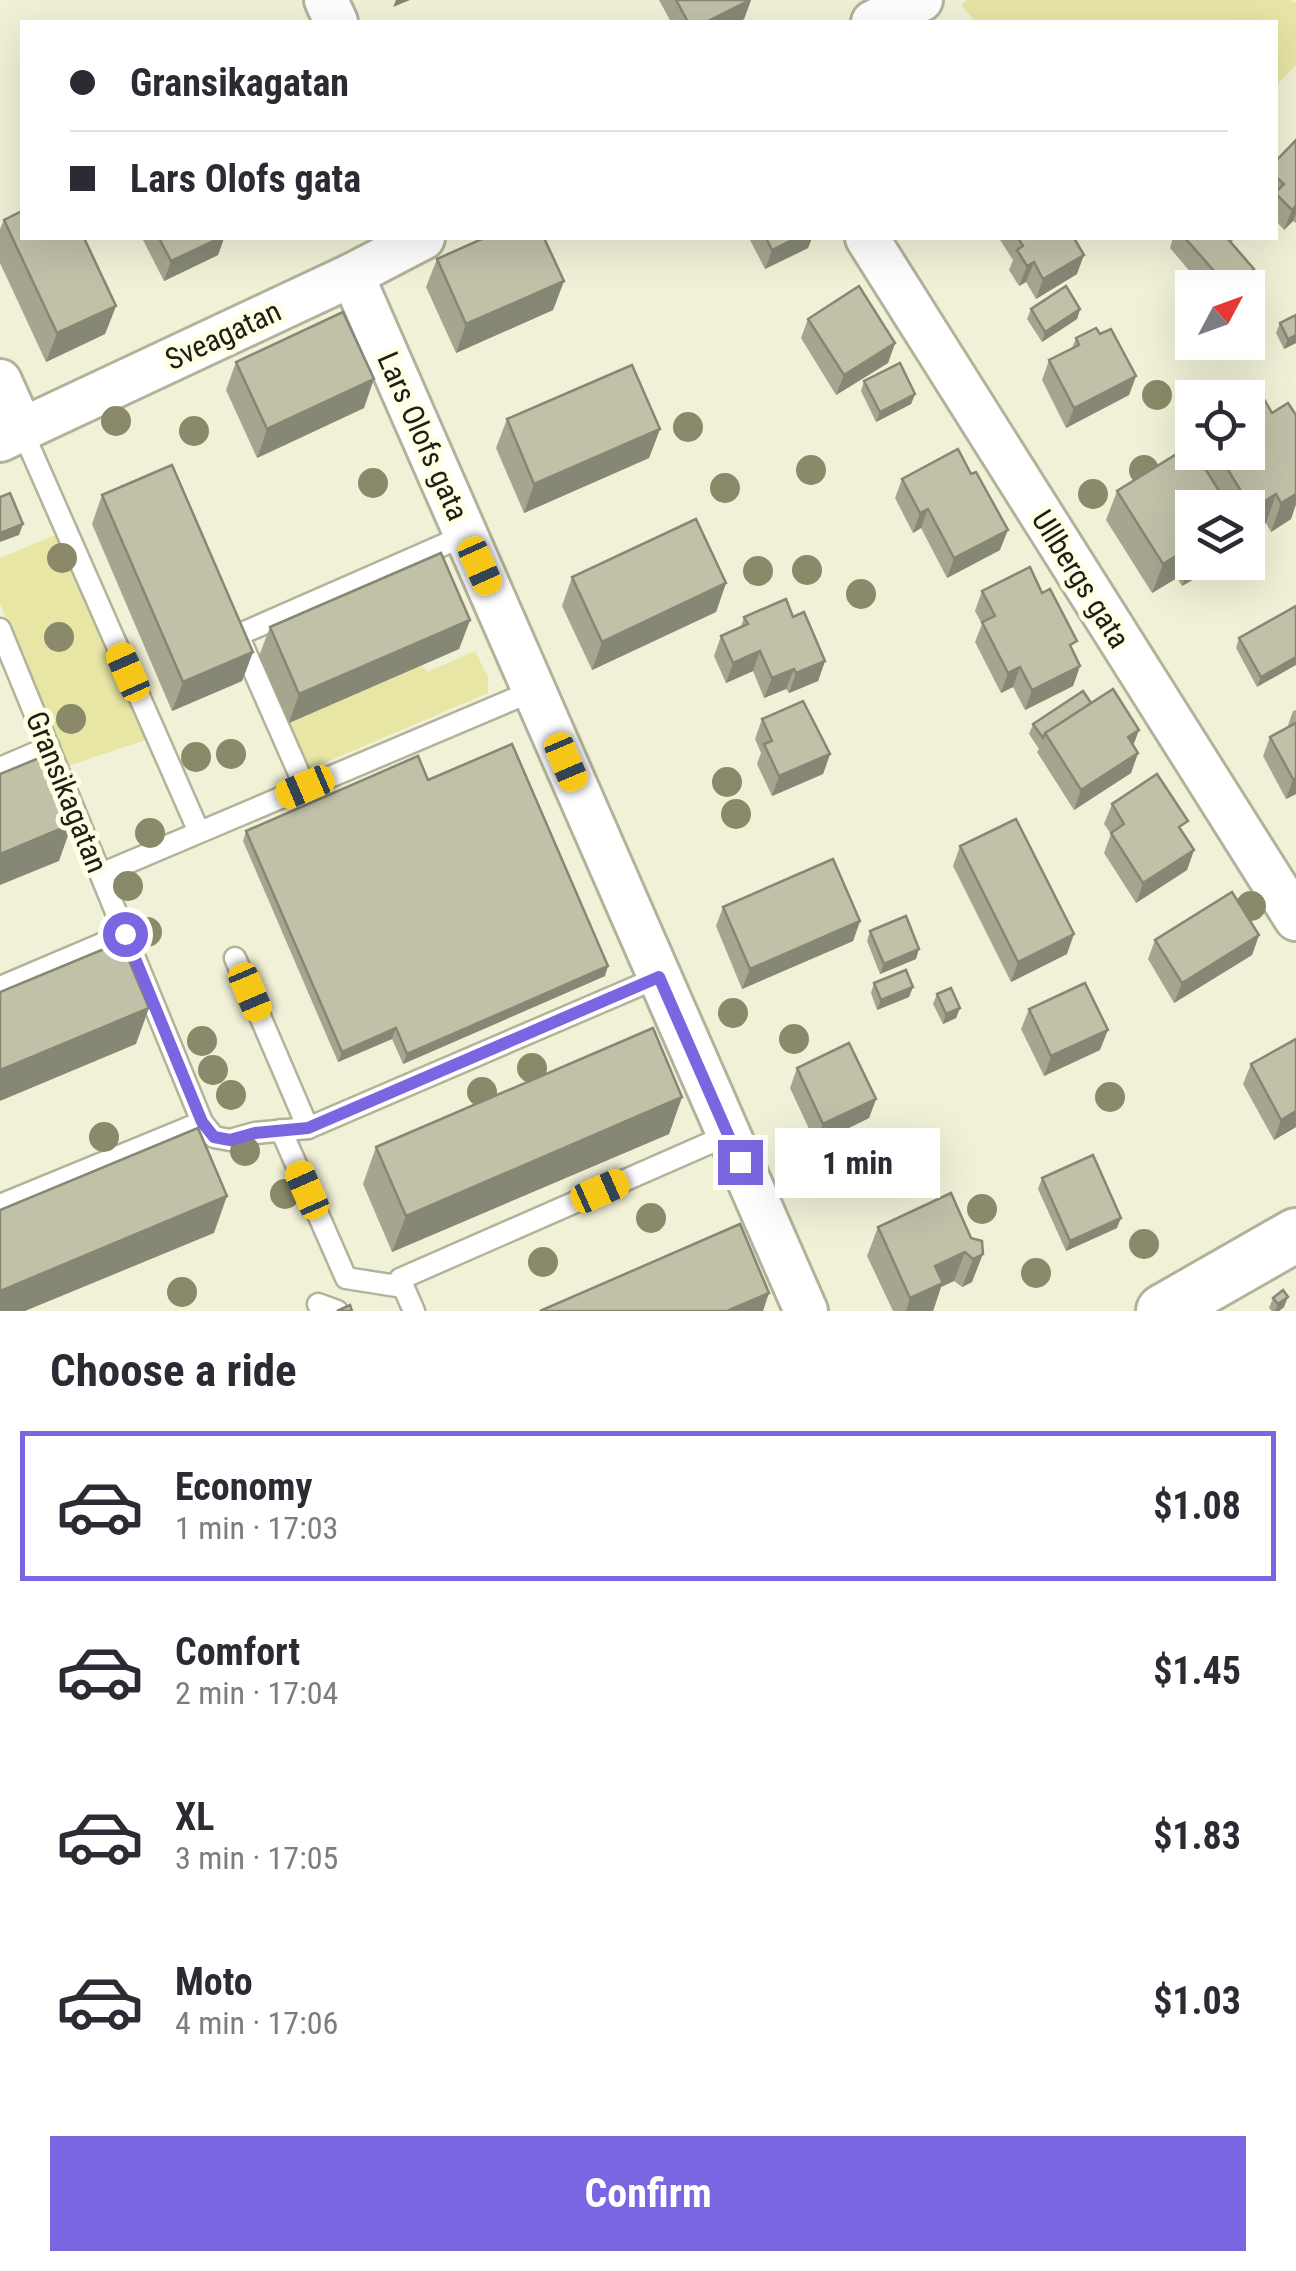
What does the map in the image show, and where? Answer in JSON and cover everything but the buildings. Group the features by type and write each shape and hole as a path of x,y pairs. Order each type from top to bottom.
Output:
{"street":[{"path":"878,20 921,0"},
{"name":"Sveagatan","path":"11,435 419,240"},
{"name":"Ullbergs gata","path":"868,240 1296,919"},
{"name":"Lars Olofs gata","path":"352,275 728,1136 756,1218 806,1311"},
{"path":"0,381 11,435"},
{"path":"1163,1311 1296,1235"}],"lane":[{"path":"11,435 198,832"},
{"path":"305,787 238,635 466,535"},
{"name":"Gransikagatan","path":"0,628 202,1122"},
{"path":"101,874 535,690"},
{"path":"0,768 48,747"},
{"path":"0,987 125,934"},
{"path":"235,958 308,1128"},
{"path":"0,1205 202,1122 214,1137 230,1140 308,1128 659,977"},
{"path":"281,1130 346,1278 404,1287"},
{"path":"414,1311 400,1279 728,1136"}],"shaded area":[{"path":"966,0 1291,0 1296,3 1296,65 1278,84 1278,20 974,20 961,5"},
{"path":"60,533 151,738 68,766 0,604 0,558"},
{"path":"475,651 488,677 488,693 310,769 289,723 422,665 427,672"}],"route":[{"path":"125,934 202,1122 214,1137 230,1140 255,1133 308,1128 659,977 740,1162"}]}
